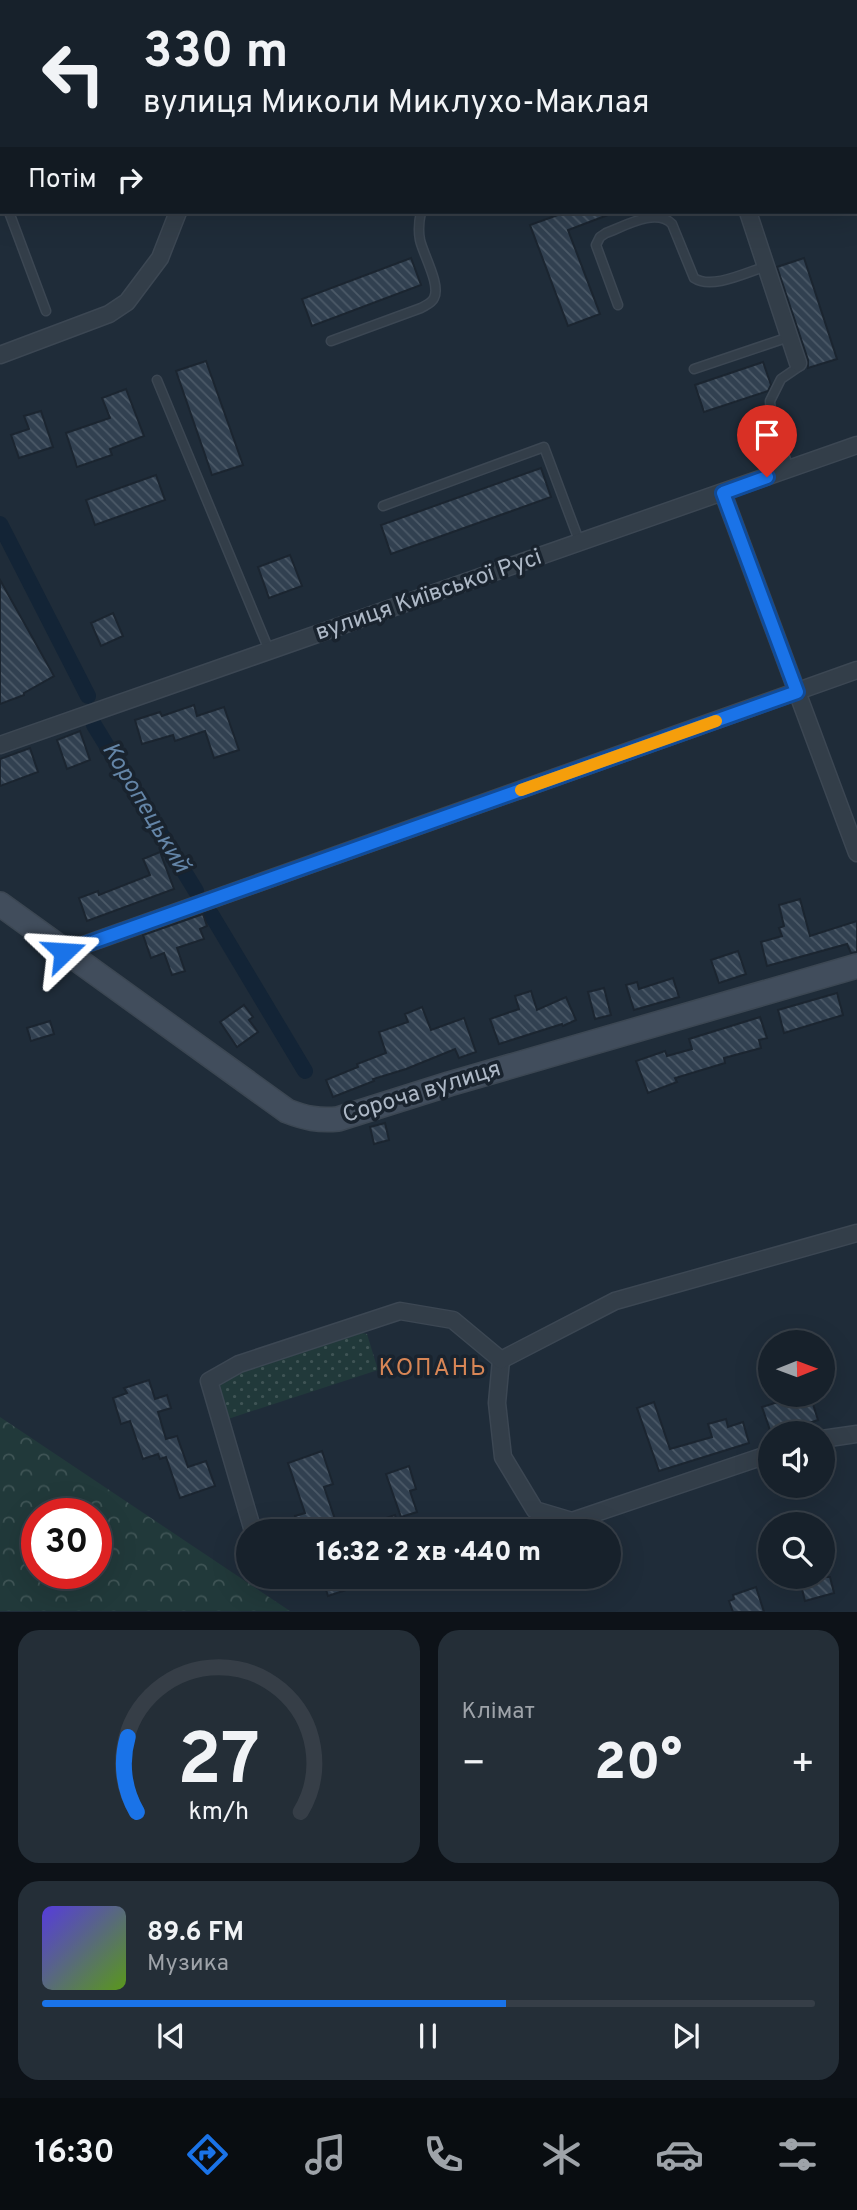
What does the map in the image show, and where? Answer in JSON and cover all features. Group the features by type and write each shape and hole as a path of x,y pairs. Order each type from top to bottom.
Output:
{"main road":[{"name":"Сороча вулиця","path":"0,904 287,1111 320,1121 338,1119 449,1084 857,966"}],"street":[{"path":"0,355 93,321 127,302 160,258 177,214"},
{"path":"749,214 798,363"},
{"name":"вулиця Київської Русі","path":"0,745 857,445"},
{"path":"723,493 857,853"},
{"path":"64,952 857,670"},
{"path":"501,1360 615,1301 857,1233"},
{"path":"249,1519 208,1381 239,1364 400,1311 453,1320 501,1360"},
{"path":"501,1360 497,1402 503,1457 535,1510 572,1521 758,1458"},
{"path":"835,1437 857,1434"}],"lane":[{"path":"10,214 46,311"},
{"path":"331,341 432,302 436,296 436,288 420,240 421,214"},
{"path":"618,305 596,245 606,233 650,217 667,219 671,224 694,278 701,282 717,282 766,266"},
{"path":"694,369 789,337"},
{"path":"789,469 771,414 770,401 781,379 797,369 798,363"},
{"path":"158,380 269,650"},
{"path":"383,506 544,447 580,544"}],"green space":[{"path":"358,1332 367,1334 378,1370 228,1419 218,1386 245,1370"},
{"path":"0,1417 236,1575 236,1589 257,1589 290,1611 0,1611"}],"building":[{"path":"560,214 610,214 568,230 600,314 568,326 530,225"},
{"path":"411,258 421,285 312,326 302,299"},
{"path":"804,258 837,359 808,368 808,360 777,267"},
{"path":"206,361 243,465 212,475 176,371"},
{"path":"763,362 771,385 768,391 704,412 695,385"},
{"path":"126,389 144,436 110,449 112,455 77,467 66,433 110,418 102,398"},
{"path":"41,411 53,447 19,458 11,435 29,429 24,416"},
{"path":"541,468 551,497 391,554 381,525"},
{"path":"156,475 165,500 95,525 86,500"},
{"path":"290,555 302,586 269,598 258,567"},
{"path":"0,580 54,676 24,695 0,704"},
{"path":"113,613 123,636 101,646 91,623"},
{"path":"194,705 197,716 224,707 239,750 214,758 205,731 175,741 173,735 142,744 135,720 160,712 162,716"},
{"path":"80,731 90,760 67,769 57,740"},
{"path":"30,748 38,772 0,786 0,759"},
{"path":"160,852 174,889 87,921 79,898 98,891 99,895 150,875 143,859"},
{"path":"800,899 810,936 857,921 857,952 851,953 847,944 767,966 761,942 782,936 779,928 784,926 779,905"},
{"path":"203,914 207,926 200,929 204,939 177,948 185,971 172,975 164,953 151,958 143,935"},
{"path":"738,951 746,974 719,983 711,960"},
{"path":"673,978 679,997 634,1010 626,985 637,982 639,989"},
{"path":"604,988 611,1015 595,1019 588,992"},
{"path":"531,991 537,1010 566,997 576,1020 499,1044 490,1019 519,1009 515,996"},
{"path":"837,993 843,1015 784,1033 778,1010"},
{"path":"244,1005 253,1017 249,1020 258,1032 237,1047 220,1022"},
{"path":"422,1007 431,1030 464,1018 476,1052 459,1058 455,1049 373,1079 374,1081 333,1097 326,1080 386,1053 379,1032 408,1022 405,1014"},
{"path":"760,1017 767,1038 759,1040 761,1048 724,1058 725,1063 675,1078 677,1082 648,1093 636,1061 665,1051 667,1056 692,1049 689,1039"},
{"path":"50,1021 54,1034 31,1041 27,1028"},
{"path":"385,1123 389,1140 374,1144 370,1127"},
{"path":"149,1380 155,1399 167,1395 171,1408 158,1412 166,1439 177,1436 188,1467 206,1461 215,1486 180,1498 166,1457 160,1459 158,1454 143,1459 130,1421 121,1424 113,1398 127,1393 124,1388"},
{"path":"654,1402 670,1449 712,1437 708,1424 726,1419 728,1427 743,1422 749,1443 659,1471 637,1408"},
{"path":"762,1407 814,1407 818,1420 815,1421 767,1421"},
{"path":"322,1451 333,1484 324,1487 335,1519 296,1519 295,1516 305,1513 288,1463"},
{"path":"409,1466 416,1489 410,1491 417,1512 401,1517 386,1474"},
{"path":"756,1587 764,1612 733,1612 729,1601 734,1599 733,1595"},
{"path":"326,1589 349,1589 328,1596"},
{"path":"802,1589 833,1589 834,1593 805,1601"}],"waterway":[{"name":"Коропецький","path":"0,524 88,696"},
{"name":"Коропецький","path":"94,725 196,891"},
{"name":"Коропецький","path":"211,914 305,1071"}],"slow traffic":[{"path":"521,790 716,721"}],"district":[{"name":"КОПАНЬ","path":"433,1369"}],"route":[{"path":"64,952 797,692 723,493 767,477"}]}
